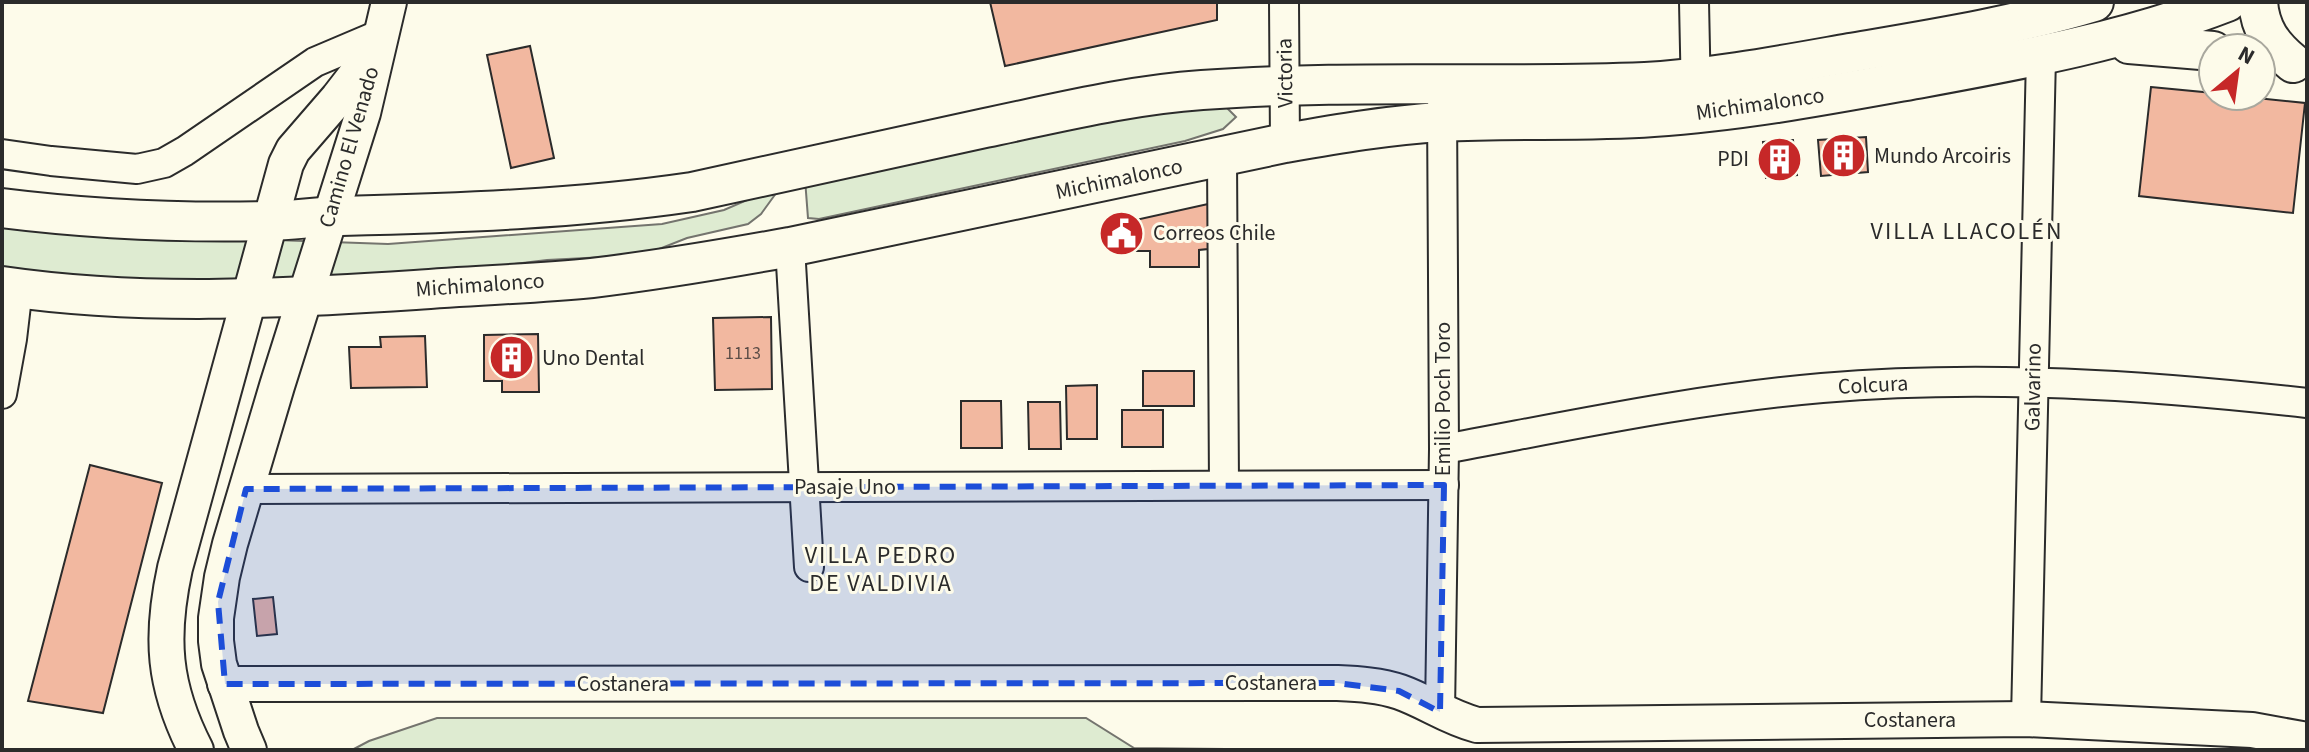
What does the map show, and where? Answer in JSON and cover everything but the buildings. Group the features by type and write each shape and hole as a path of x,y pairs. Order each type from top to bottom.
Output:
{"main road":[{"name":"Michimalonco","path":"2,208 97,218 270,221 642,199 692,192 1131,99 1205,90 1360,84 1442,104 1638,118 1696,96 1733,73 1953,35 2050,8 2094,2"},
{"name":"Michimalonco","path":"1696,96 1792,101 2041,56 2178,20 2227,2"},
{"path":"2258,2 2268,38 2287,63"},
{"path":"2098,43 2197,50"},
{"name":"Michimalonco","path":"10,287 159,298 249,299 590,278 790,247 1358,130 1442,104"}],"street":[{"name":"Victoria","path":"1284,2 1285,143"},
{"path":"1694,2 1696,96"},
{"path":"2,154 124,169 164,163 315,62 383,27"},
{"name":"Camino El Venado","path":"249,750 225,684 216,641 218,602 246,489 363,113 383,27"},
{"name":"Camino El Venado","path":"196,750 175,701 168,667 166,615 175,568 279,181 293,150 338,98 383,27"},
{"name":"Galvarino","path":"2026,719 2041,56"},
{"name":"Emilio Poch Toro","path":"1440,712 1444,485 1442,104"},
{"path":"1222,158 1224,485"},
{"path":"790,247 809,567"},
{"path":"2,394 12,339 10,287"},
{"name":"Colcura","path":"1444,449 1729,398 1893,384 1963,382 2142,387 2307,403"},
{"name":"Pasaje Uno","path":"246,489 1444,485"},
{"name":"Costanera","path":"225,684 1337,683 1364,684 1399,691 1455,719 1477,725 2026,719 2252,730 2307,740"}],"highlighted area":[{"path":"1444,485 1440,712 1399,691 1337,683 225,684 218,602 246,489"}],"green space":[{"path":"1226,107 1236,117 1223,129 1185,141 819,219 808,218 805,179 1153,108"},
{"path":"782,185 761,214 748,224 687,238 644,255 547,260 373,281 130,284 2,270 2,226 388,244 662,224 724,210"},
{"path":"437,718 1086,718 1134,748 1313,750 352,750 369,741"}],"place":[{"name":"Mundo Arcoiris","path":"1843,156"},
{"name":"PDI","path":"1780,159"},
{"name":"Correos Chile","path":"1122,233"},
{"name":"Uno Dental","path":"511,358"}],"district":[{"name":"VILLA LLACOLÉN","path":"1967,231"},
{"name":"VILLA PEDRO DE VALDIVIA","path":"881,569"}]}
